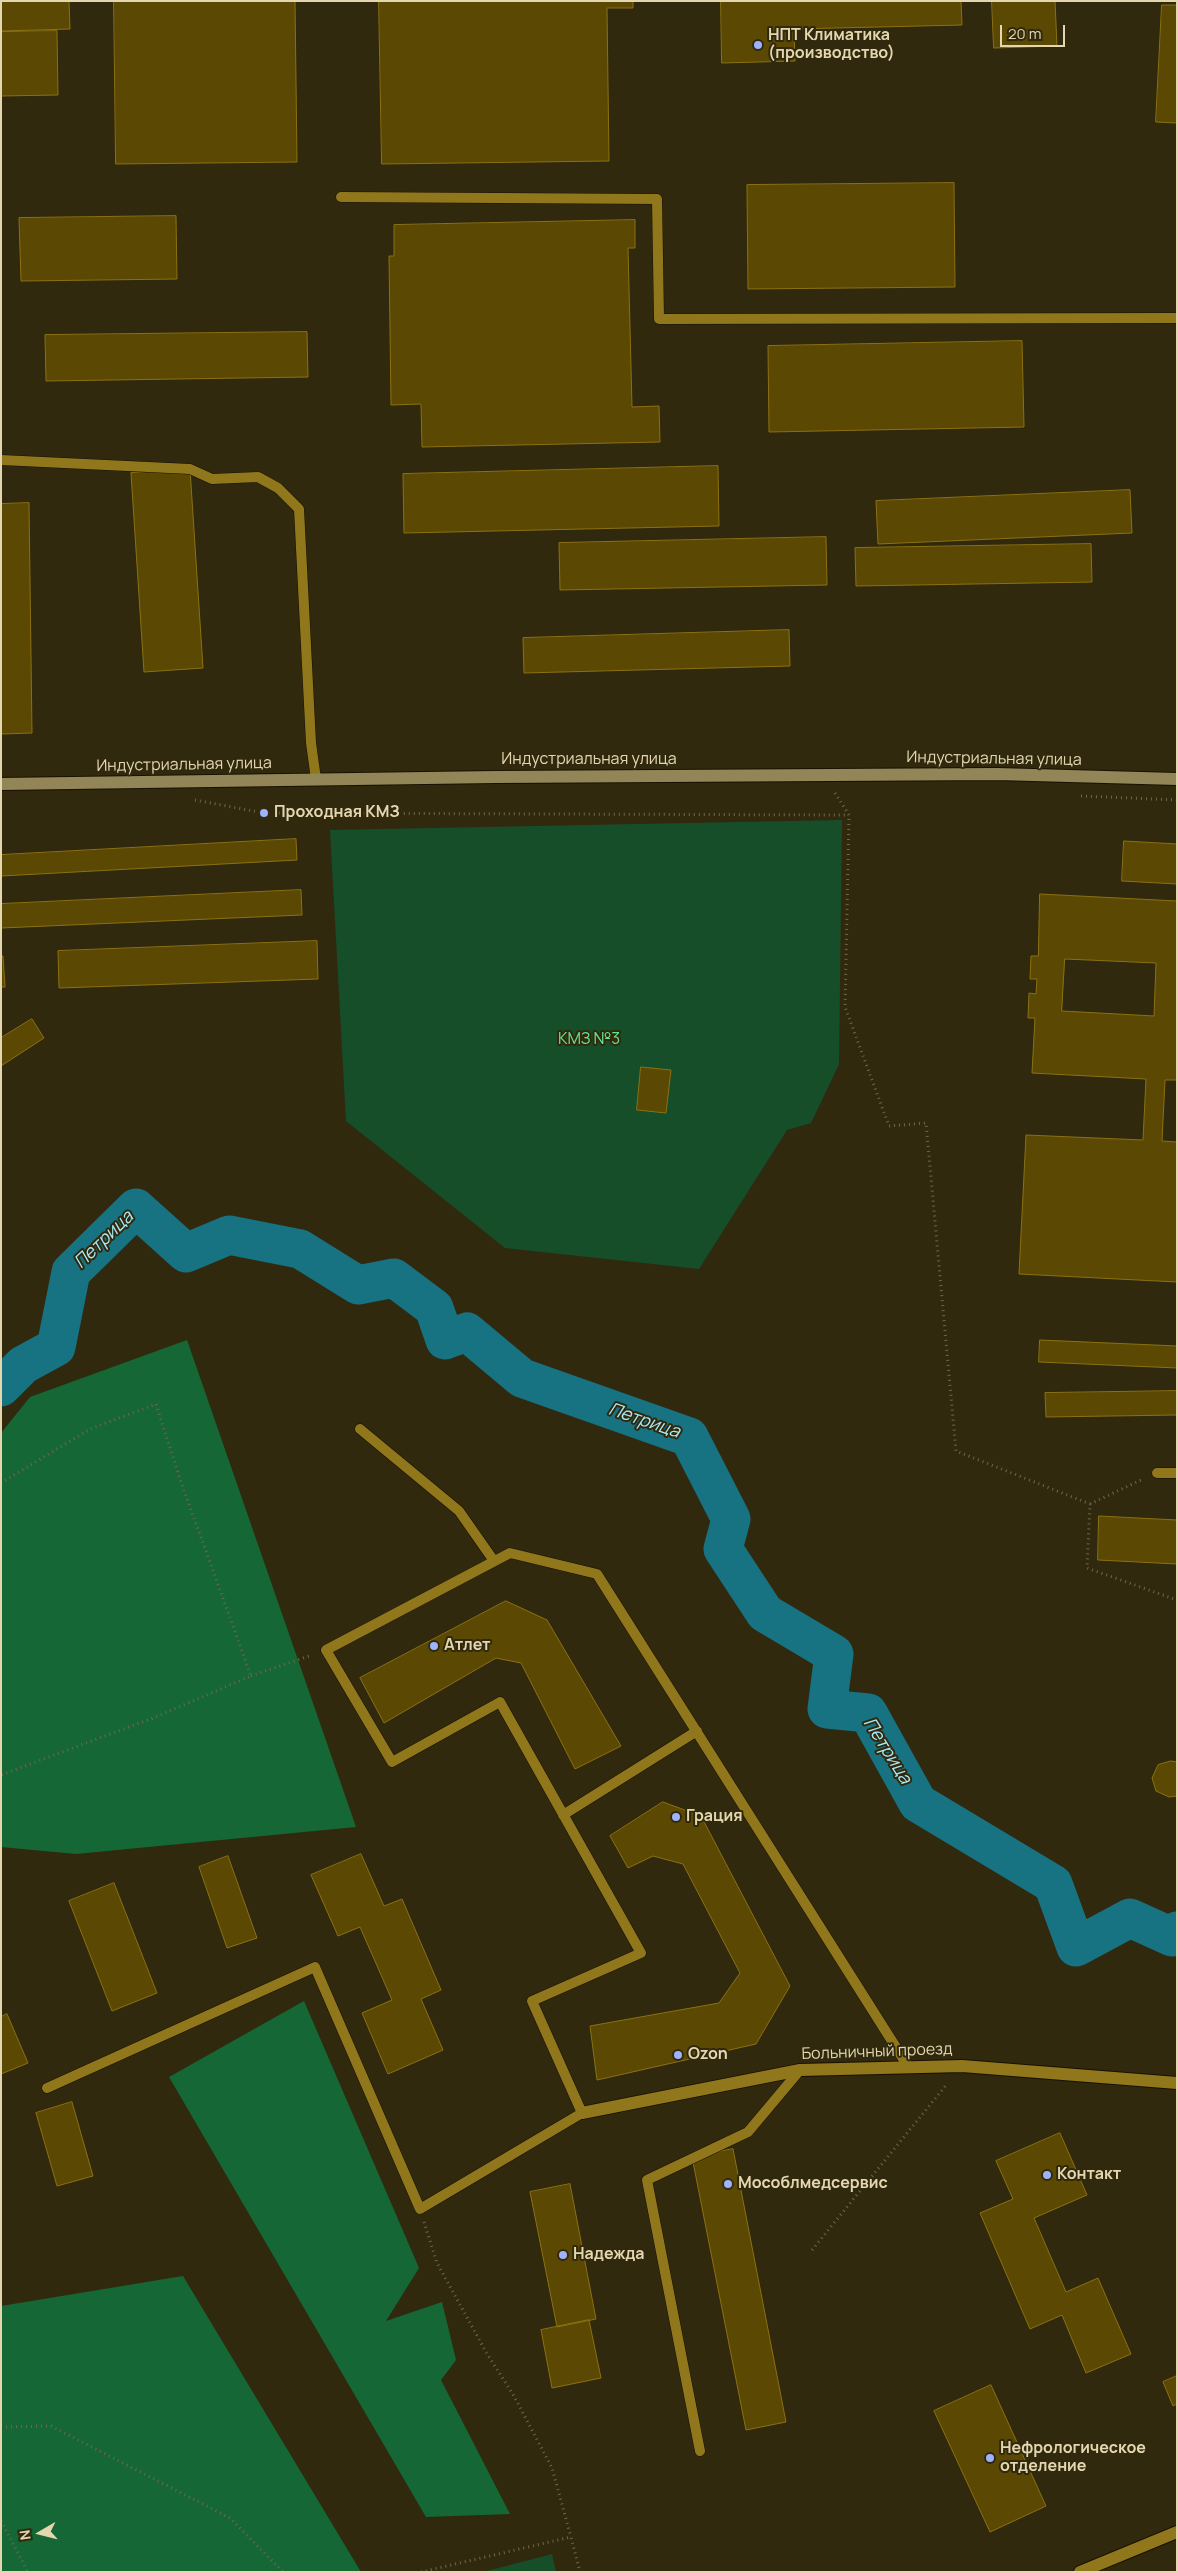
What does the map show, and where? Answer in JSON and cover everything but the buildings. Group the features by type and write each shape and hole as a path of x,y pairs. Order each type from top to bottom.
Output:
{"main road":[{"name":"Индустриальная улица","path":"1,784 316,779 997,774 1177,779"}],"street":[{"name":"Больничный проезд","path":"582,2113 800,2070 962,2066 1177,2083"},
{"path":"1080,2572 1177,2532"}],"lane":[{"path":"341,198 657,199 660,319 1177,318"},
{"path":"1,460 190,469 212,479 258,478 278,488 299,508 311,743 316,779"},
{"path":"360,1428 459,1511 494,1561"},
{"path":"1156,1473 1177,1473"},
{"path":"47,2088 315,1967 420,2210 582,2113 532,2000 641,1953 500,1702 392,1762 326,1650 510,1553 597,1574 909,2068"},
{"path":"563,1815 696,1731"},
{"path":"700,2451 646,2180 748,2132 800,2070"}],"path":[{"path":"845,793 835,793 849,815 845,1007 889,1126 926,1123 956,1451 1090,1504 1156,1473"},
{"path":"1077,795 1177,800"},
{"path":"190,799 264,813 849,815"},
{"path":"1,1483 90,1429 156,1404 181,1482 252,1676"},
{"path":"1090,1504 1087,1568 1177,1600"},
{"path":"1,1775 153,1718 252,1676 326,1650"},
{"path":"812,2250 962,2066"},
{"path":"420,2210 437,2263 486,2352 514,2396 552,2468 580,2572"},
{"path":"1,2427 52,2426 230,2518 283,2572"},
{"path":"1,2521 28,2572"},
{"path":"421,2572 571,2537"}],"green space":[{"name":"КМЗ №3","path":"842,820 839,1064 811,1123 787,1130 699,1269 505,1248 346,1121 330,830"},
{"path":"187,1340 356,1827 76,1854 1,1847 1,1433 30,1397"},
{"path":"304,2001 419,2268 386,2321 442,2302 456,2360 441,2380 510,2514 426,2517 169,2077"},
{"path":"183,2276 361,2572 1,2572 1,2306"},
{"path":"552,2554 556,2572 483,2572"}],"waterway":[{"name":"Петрица","path":"1,1387 23,1365 56,1347 71,1272 136,1208 186,1253 229,1235 300,1249 358,1285 394,1278 434,1308 445,1340 467,1332 522,1378 689,1437 731,1519 723,1549 765,1613 834,1654 827,1709 868,1713 918,1803 1053,1884 1076,1947 1130,1918 1172,1937 1177,1931"}],"place":[{"name":"НПТ Климатика (производство)","path":"758,45"},
{"name":"Проходная КМЗ","path":"264,813"},
{"name":"Атлет","path":"434,1646"},
{"name":"Грация","path":"676,1817"},
{"name":"Ozon","path":"678,2055"},
{"name":"Контакт","path":"1047,2175"},
{"name":"Мособлмедсервис","path":"728,2184"},
{"name":"Надежда","path":"563,2255"},
{"name":"Нефрологическое отделение","path":"990,2458"}]}
